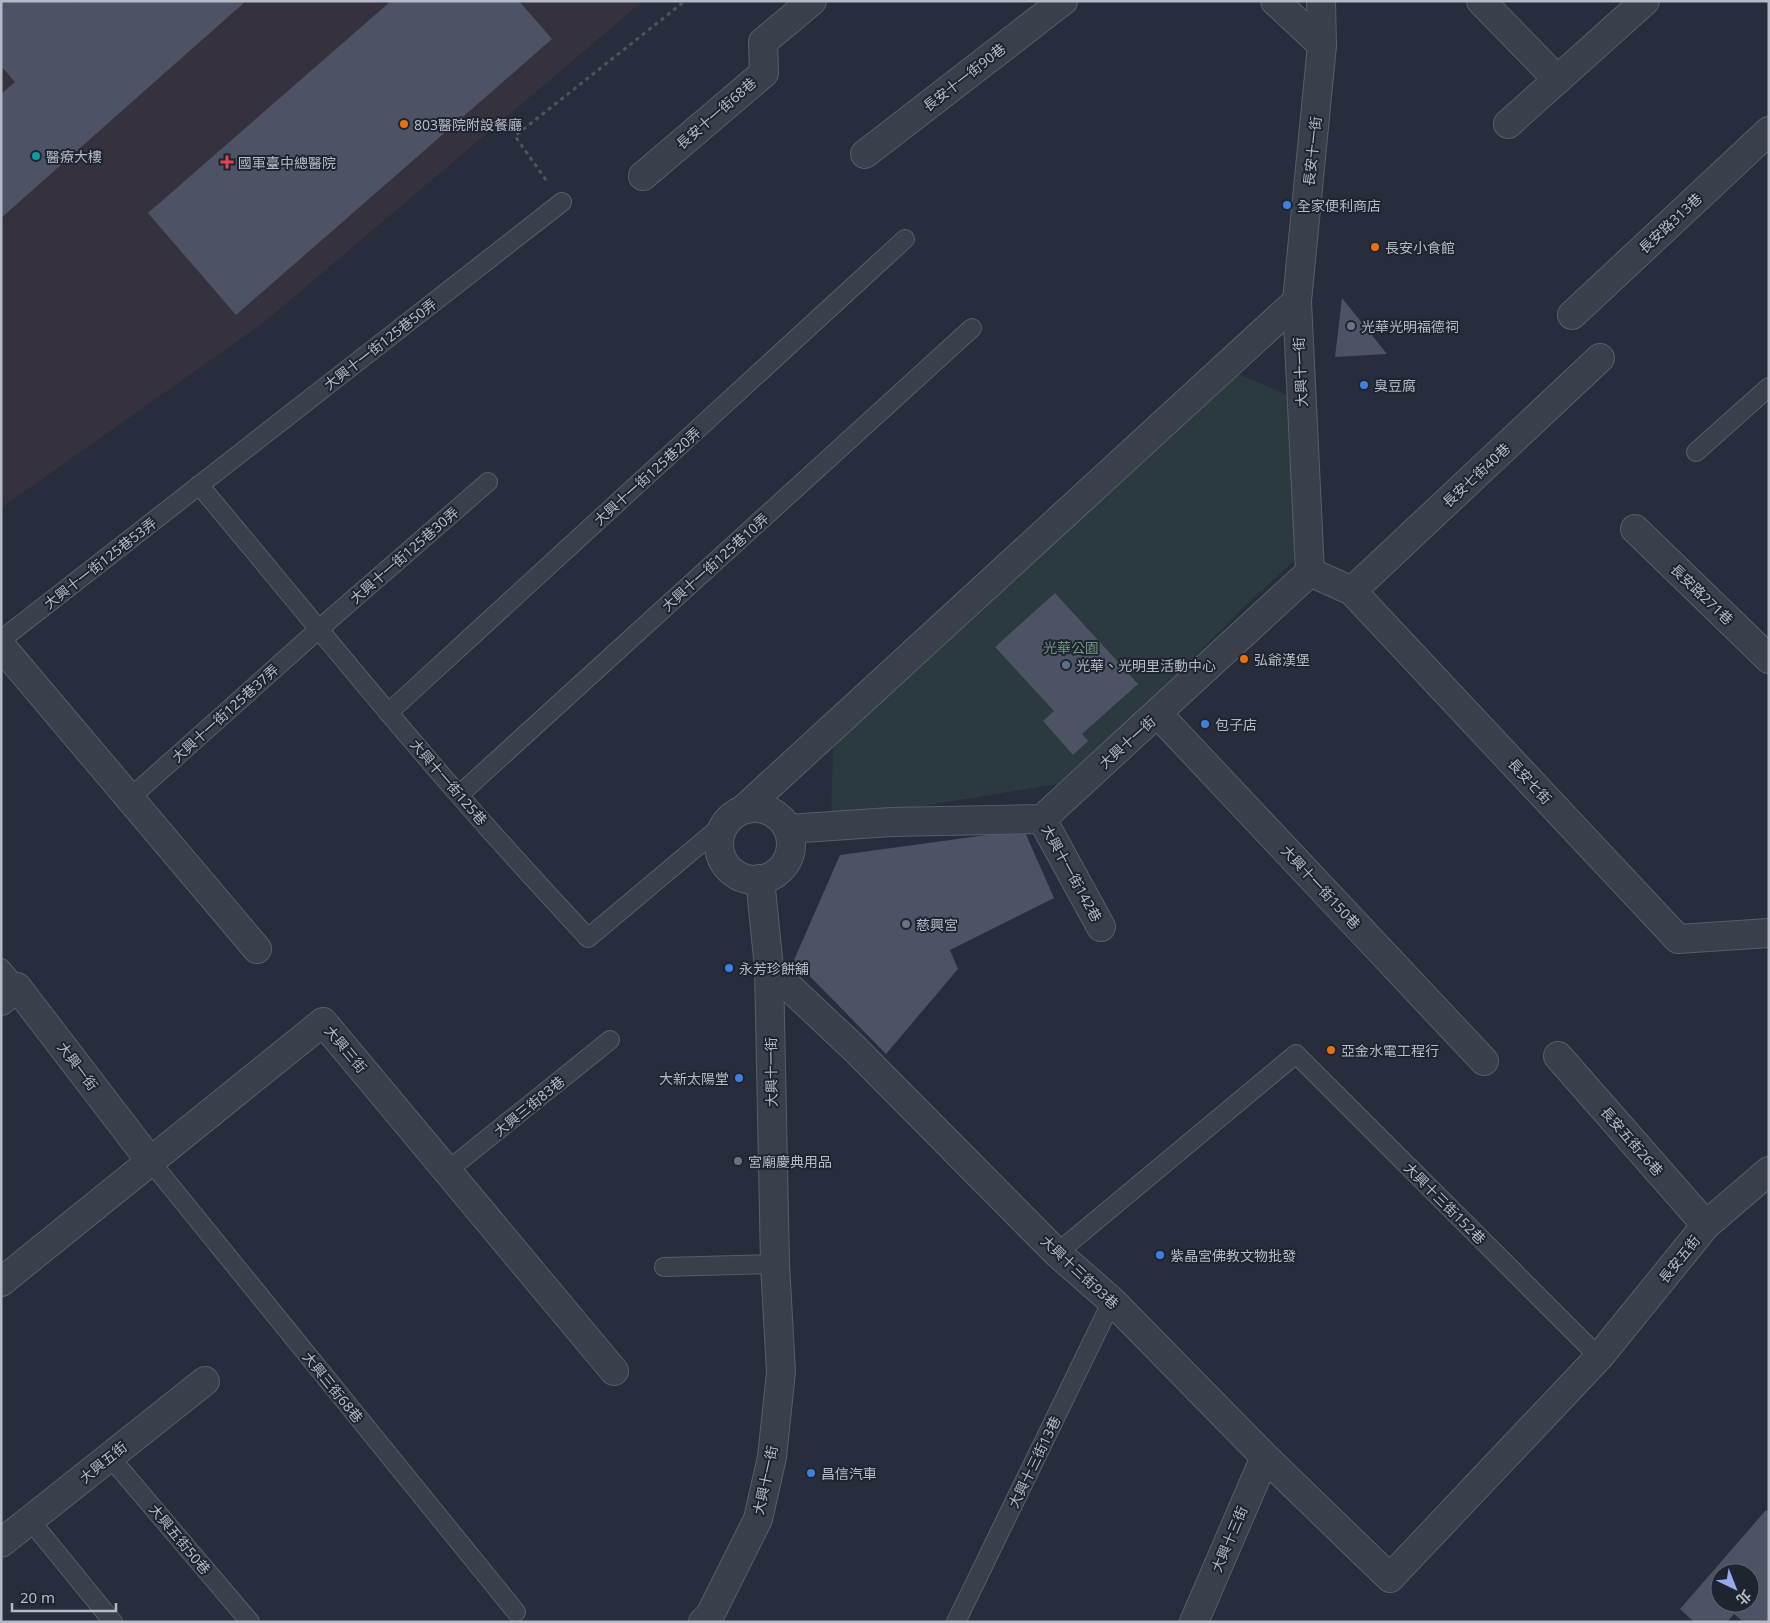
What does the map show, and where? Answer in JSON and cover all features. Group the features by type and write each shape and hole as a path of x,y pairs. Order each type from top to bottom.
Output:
{"street":[{"name":"長安十一街68巷","path":"643,176 764,73 763,42 812,1"},
{"name":"長安十一街90巷","path":"865,154 1063,1"},
{"path":"1275,1 1322,46"},
{"name":"長安十一街","path":"1297,301 1322,46 1321,1"},
{"path":"1481,1 1557,79"},
{"path":"1508,124 1645,1"},
{"name":"長安路313巷","path":"1572,315 1769,131"},
{"path":"736,815 763,808 781,818 788,829 791,844 784,864 772,876 748,880 727,868 720,855 718,840 736,815 1297,301"},
{"name":"大興十一街","path":"1042,820 1310,572 1297,301"},
{"name":"長安七街40巷","path":"1352,591 1600,358"},
{"name":"長安路271巷","path":"1635,529 1769,659"},
{"name":"長安七街","path":"1310,572 1352,591 1678,939 1769,933"},
{"path":"1,646 257,949"},
{"name":"大興十一街150巷","path":"1158,714 1484,1061"},
{"path":"788,829 891,822 1042,820"},
{"name":"大興十一街142巷","path":"1042,820 1101,927"},
{"name":"大興十一街","path":"703,1622 710,1614 758,1519 772,1457 781,1372 775,1264 769,968 760,879"},
{"name":"大興十三街93巷","path":"769,968 855,1049 1058,1253 1112,1301 1265,1457 1390,1578 1599,1357"},
{"name":"大興一街","path":"7,985 151,1162"},
{"name":"大興三街","path":"1,1282 323,1022 614,1371"},
{"name":"長安五街26巷","path":"1558,1056 1706,1225"},
{"name":"長安五街","path":"1599,1357 1706,1225 1769,1171"},
{"name":"大興五街","path":"1,1543 205,1381"},
{"name":"大興十三街","path":"1194,1622 1265,1457"}],"lane":[{"name":"大興十一街125巷50弄","path":"198,485 562,202"},
{"name":"大興十一街125巷20弄","path":"388,712 906,239"},
{"name":"大興十一街125巷10弄","path":"459,796 972,328"},
{"path":"1696,452 1769,387"},
{"name":"大興十一街125巷30弄","path":"319,629 488,482"},
{"name":"大興十一街125巷","path":"198,485 459,796 588,938 736,815"},
{"name":"大興十一街125巷53弄","path":"1,640 198,485"},
{"name":"大興十一街125巷37弄","path":"130,798 319,629"},
{"name":"大興三街83巷","path":"447,1171 610,1040"},
{"name":"大興十三街152巷","path":"1058,1253 1296,1054 1599,1357"},
{"name":"大興三街68巷","path":"151,1162 516,1612"},
{"path":"664,1267 775,1264"},
{"name":"大興十三街13巷","path":"956,1622 1112,1301"},
{"name":"大興五街50巷","path":"110,1457 250,1622"},
{"path":"30,1520 113,1622"}],"path":[{"path":"562,202 515,136 685,1"}],"shaded area":[{"name":"國軍臺中總醫院","path":"1,1 643,1 263,323 1,508"}],"green space":[{"name":"光華公園","path":"1234,372 1289,396 1305,551 1250,601 1146,706 1058,784 831,821 833,737"}],"building":[{"name":"醫療大樓","path":"1,1 75,1 77,3 78,1 246,1 1,218 1,94 15,82 1,66"},
{"path":"391,1 519,1 552,39 236,315 148,213"},
{"name":"光華光明福德祠","path":"1342,298 1387,354 1335,357"},
{"name":"光華、光明里活動中心","path":"1055,593 1138,684 1082,734 1088,741 1073,755 1043,721 1054,711 995,647"},
{"name":"慈興宮","path":"1024,830 1054,898 950,950 958,969 886,1054 794,960 840,855"},
{"path":"1766,1510 1769,1512 1769,1622 1744,1622 1734,1614 1727,1622 1694,1622 1680,1609 1710,1574 1710,1613 1760,1613 1760,1563 1720,1563"}],"place":[{"name":"803醫院附設餐廳","path":"404,124"},
{"name":"醫療大樓","path":"36,156"},
{"name":"國軍臺中總醫院","path":"227,162"},
{"name":"全家便利商店","path":"1287,205"},
{"name":"長安小食館","path":"1375,247"},
{"name":"光華光明福德祠","path":"1351,326"},
{"name":"臭豆腐","path":"1364,385"},
{"name":"弘爺漢堡","path":"1244,659"},
{"name":"光華、光明里活動中心","path":"1066,665"},
{"name":"包子店","path":"1205,724"},
{"name":"慈興宮","path":"906,924"},
{"name":"永芳珍餅舖","path":"729,968"},
{"name":"亞金水電工程行","path":"1331,1050"},
{"name":"大新太陽堂","path":"739,1078"},
{"name":"宮廟慶典用品","path":"738,1161"},
{"name":"紫晶宮佛教文物批發","path":"1160,1255"},
{"name":"昌信汽車","path":"811,1473"}]}
